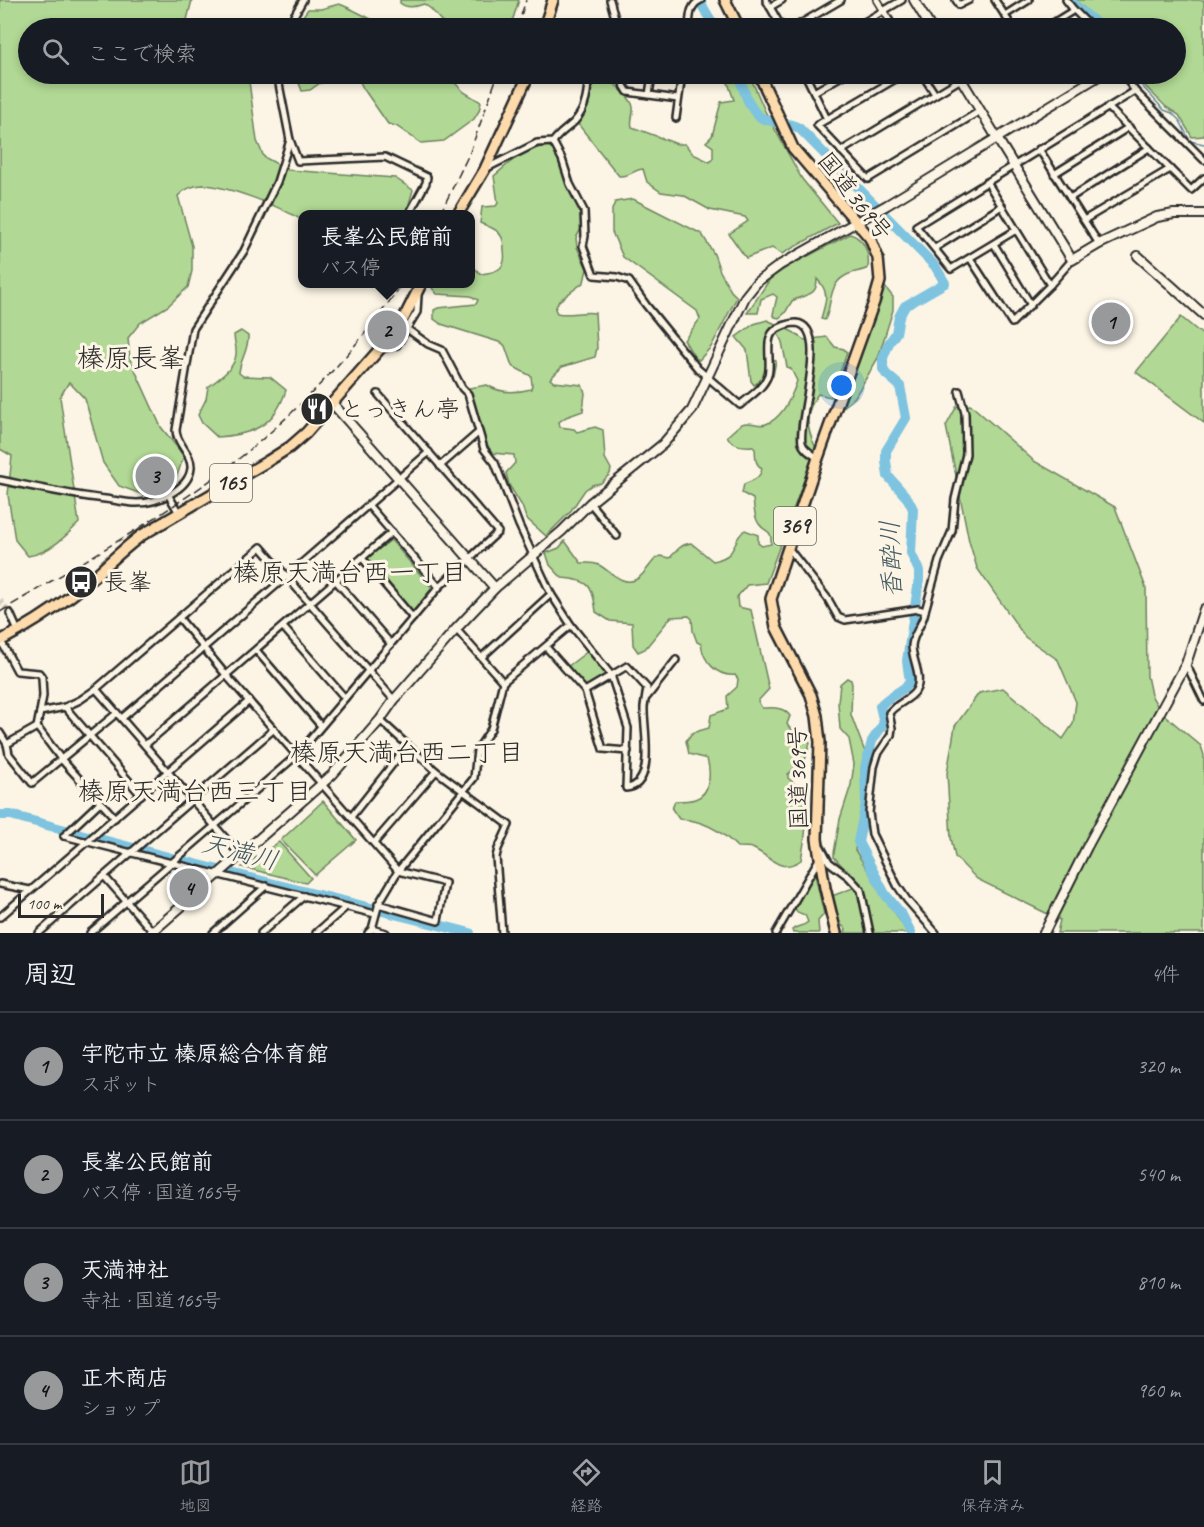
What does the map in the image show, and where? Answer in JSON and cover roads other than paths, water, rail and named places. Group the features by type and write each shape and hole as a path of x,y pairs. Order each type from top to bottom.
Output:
{"highway":[{"path":"547,18 553,0"},
{"path":"725,0 734,18"},
{"path":"460,210 485,169 524,84"},
{"name":"国道369号","path":"763,84 793,148 870,238 878,258 880,281 771,599 776,627 811,695 817,716 820,742 818,839 825,888 836,933"},
{"name":"165","path":"0,641 73,595 132,542 290,447 333,405 400,326 419,288"}],"street":[{"path":"293,18 303,0"},
{"path":"610,0 615,18"},
{"path":"690,18 692,8 701,0"},
{"path":"766,0 776,18"},
{"path":"770,7 782,0"},
{"path":"810,18 841,0"},
{"path":"878,0 888,18"},
{"path":"872,18 902,0"},
{"path":"914,0 925,18"},
{"path":"956,0 959,5 969,0"},
{"path":"995,0 1007,18"},
{"path":"1005,15 1029,0"},
{"path":"1066,0 1082,18"},
{"path":"1062,18 1074,10"},
{"path":"279,84 290,140 298,160 386,157 418,171 427,177 426,183 411,210"},
{"path":"553,142 558,134 575,121 587,99 588,84"},
{"path":"623,84 628,92 678,99"},
{"path":"649,94 650,84"},
{"path":"676,118 680,84"},
{"path":"810,84 827,119"},
{"path":"814,92 828,84"},
{"path":"887,84 817,125 868,179 980,111"},
{"path":"928,84 935,94"},
{"path":"841,151 948,84"},
{"path":"964,84 1072,260"},
{"path":"104,876 152,933 322,784 380,720 394,700 456,629 495,588 590,503 663,444 692,410 736,314 757,282 799,254 887,205 1086,84"},
{"path":"1130,84 1204,160"},
{"path":"1016,230 951,269 916,226 1135,91"},
{"path":"1108,107 1191,190 1204,178"},
{"path":"1054,174 1129,127"},
{"path":"0,480 69,494 137,503 169,496 186,480 191,469 189,456 178,440 176,430 194,328 244,251 276,182 290,140"},
{"path":"485,169 537,143 553,142"},
{"path":"553,142 584,211 583,246 594,275 617,277 629,281 698,369 740,405 761,387 768,376 770,338 773,332 783,326 796,323 807,329 811,336 812,348 807,399 801,428 802,444 808,452 818,458"},
{"path":"1070,198 1149,148"},
{"path":"1039,149 1099,244"},
{"path":"1084,220 1170,169"},
{"path":"987,182 1050,285"},
{"path":"935,248 1002,206"},
{"path":"970,258 1012,323 1072,260 1099,244 1157,217 1174,214 1204,214"},
{"path":"993,244 1031,305"},
{"path":"1138,256 1204,315"},
{"path":"381,349 397,345 407,330 417,312 419,288"},
{"path":"407,330 442,350 462,388 468,394 484,449 495,463 519,525 551,594 571,625 611,675 628,728 626,788 633,787 640,781 644,772 647,732 644,707 647,688 627,666 611,675 585,691"},
{"path":"936,933 897,885 872,834 870,813 874,767 878,754 891,735 889,713 893,707 916,691 918,686 912,656 913,638 923,622 921,610 952,531 955,499 966,454 965,412 959,391"},
{"path":"90,933 297,755 439,587 498,532 378,394"},
{"path":"333,405 495,588"},
{"path":"440,466 478,433"},
{"path":"122,718 429,452"},
{"path":"169,496 179,513"},
{"path":"590,503 617,536"},
{"path":"369,506 439,587"},
{"path":"145,745 392,532"},
{"path":"40,712 65,707 96,689 261,547 394,700"},
{"path":"788,548 828,598 838,617 845,620 921,610"},
{"path":"362,558 413,618"},
{"path":"336,581 391,644"},
{"path":"482,657 551,594"},
{"path":"1044,933 1087,847 1186,664 1204,609"},
{"path":"10,613 18,631"},
{"path":"180,619 226,675 398,871 445,883 438,921 378,904"},
{"path":"386,933 370,931 378,904 398,871 474,778 477,750 491,729 503,682 571,625"},
{"path":"283,627 345,698"},
{"path":"456,629 503,682"},
{"path":"0,641 17,671 39,673 42,677 43,696 37,727 7,744"},
{"path":"546,647 585,691 603,749 627,751"},
{"path":"256,650 321,726"},
{"path":"646,699 676,660"},
{"path":"1186,664 1204,700"},
{"path":"96,689 240,855"},
{"path":"0,917 249,701"},
{"path":"65,707 141,795"},
{"path":"0,733 7,744 9,754 32,783 117,713"},
{"path":"380,720 436,771 509,825 496,857 502,933"},
{"path":"37,727 115,819"},
{"path":"39,933 274,729"},
{"path":"351,817 407,746"},
{"path":"374,843 436,771"},
{"path":"100,802 64,836 375,914"},
{"path":"818,839 829,862 849,877 861,890 870,933"},
{"path":"776,933 820,857"},
{"path":"0,884 30,890"},
{"path":"213,933 266,886"},
{"path":"261,933 304,896"},
{"path":"316,933 346,907"}],"waterway":[{"name":"香酔川","path":"699,0 709,18"},
{"path":"1071,0 1090,18"},
{"name":"香酔川","path":"742,84 748,101 756,113 767,120 799,128 935,266 945,283 905,306 899,317 896,333 883,358 883,369 886,374 900,386 906,418 886,451 888,476 908,499 913,509 911,553 919,571 919,580 907,661 910,682 880,706 884,723 872,741 865,768 866,803 858,842 885,894 902,915 911,933"},
{"path":"1140,84 1164,110 1172,113 1180,121 1190,141 1204,144"},
{"name":"天満川","path":"0,815 11,815 470,933"}],"tunnel":[{"path":"0,600 10,613"}],"railway":[{"path":"520,18 526,0"},
{"path":"442,210 470,152 494,84"},
{"path":"0,612 169,508 248,451 320,384 363,335 399,288"}],"place":[{"name":"宇陀市立 榛原総合体育館","path":"1111,322"},
{"name":"長峯公民館前","path":"387,330"},
{"name":"とっきん亭","path":"317,409"},
{"name":"天満神社","path":"155,476"},
{"name":"長峯","path":"81,582"},
{"name":"正木商店","path":"189,888"}],"district":[{"name":"榛原長峯","path":"131,358"},
{"name":"榛原天満台西一丁目","path":"350,572"},
{"name":"榛原天満台西二丁目","path":"407,752"},
{"name":"榛原天満台西三丁目","path":"195,791"}]}
